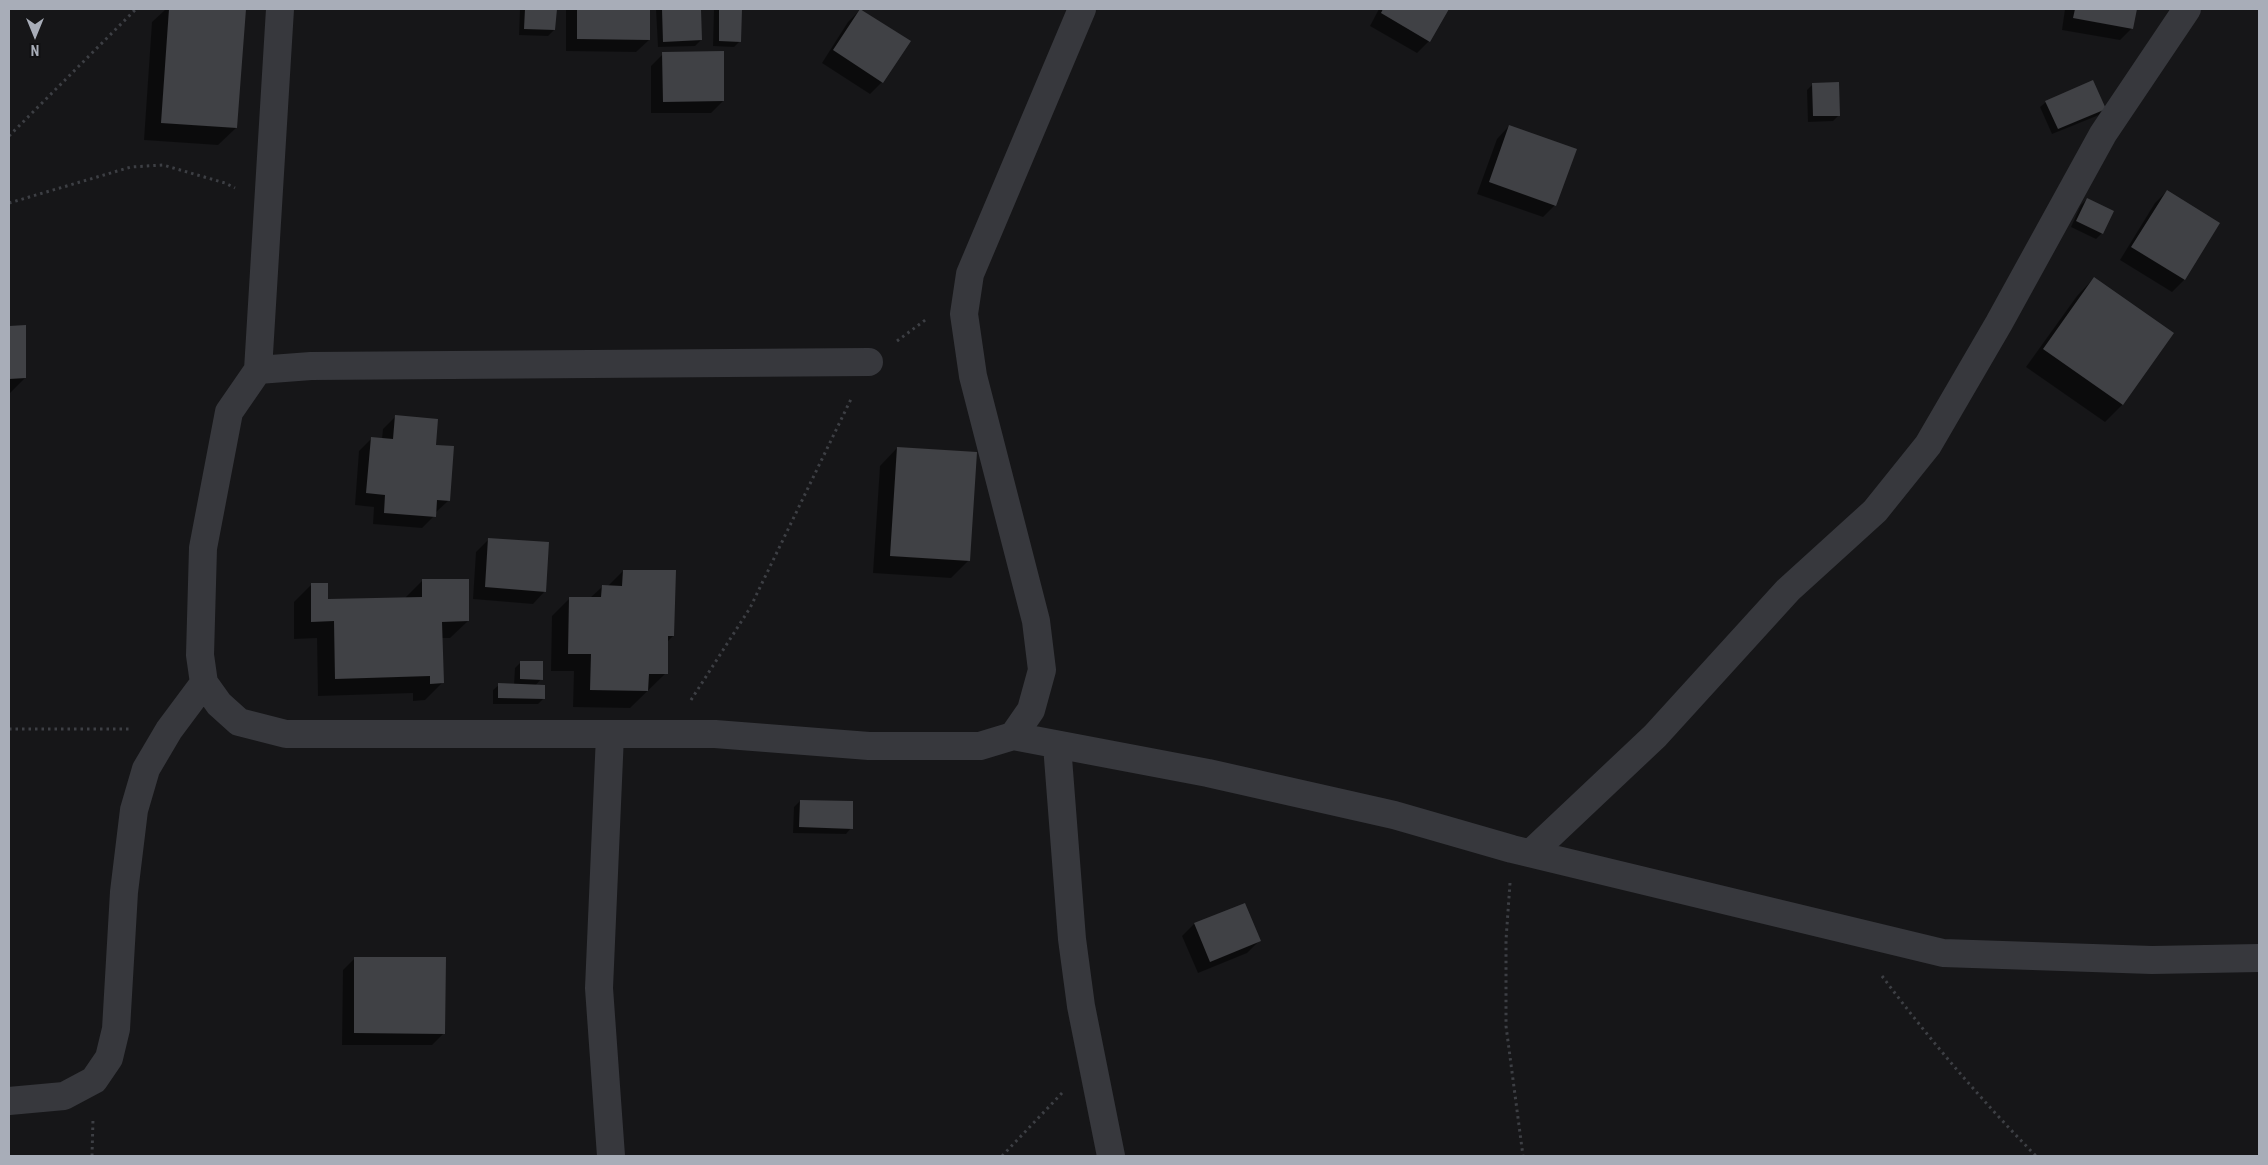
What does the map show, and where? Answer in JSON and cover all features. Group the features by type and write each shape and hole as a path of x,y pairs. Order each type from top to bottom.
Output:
{"street":[{"path":"280,9 258,370 229,412 203,548 200,656 204,683 219,704 239,722 286,734 715,734 869,746 980,746 1013,736 1208,773 1376,811 1522,851 1943,953 2152,960 2259,958"},
{"path":"1013,736 1031,710 1042,670 1036,621 973,376 964,314 970,274 1082,9"},
{"path":"1522,851 1654,736 1788,590 1875,511 1928,444 1999,324 2103,134 2186,9"},
{"path":"258,370 311,366 869,362"},
{"path":"9,1102 64,1096 94,1080 109,1058 116,1028 124,892 134,810 146,769 169,730 204,683"},
{"path":"610,735 599,988 611,1156"},
{"path":"1057,745 1072,939 1081,1006 1111,1156"}],"path":[{"path":"9,136 136,9"},
{"path":"9,203 131,167 163,165 225,183 268,206"},
{"path":"670,734 750,608 869,362 968,289"},
{"path":"9,729 169,730"},
{"path":"1522,851 1506,940 1506,1026 1523,1156"},
{"path":"1853,931 1883,977 1928,1034 1998,1117 2036,1156"},
{"path":"1002,1156 1092,1061"}],"building":[{"path":"169,9 246,9 237,128 161,123"},
{"path":"525,9 557,9 555,30 524,29"},
{"path":"577,9 650,9 650,40 577,39"},
{"path":"662,9 701,9 702,40 663,42"},
{"path":"719,9 742,9 741,42 719,41"},
{"path":"860,9 911,41 883,83 833,50"},
{"path":"1383,9 1449,9 1430,42 1381,13"},
{"path":"2075,9 2137,9 2133,29 2073,18"},
{"path":"724,51 724,101 663,102 662,52"},
{"path":"2093,80 2106,109 2058,129 2045,101"},
{"path":"1839,82 1840,116 1813,116 1812,83"},
{"path":"1509,125 1577,149 1556,206 1489,182"},
{"path":"2167,190 2220,223 2185,280 2131,247"},
{"path":"2087,198 2114,211 2103,234 2076,221"},
{"path":"2094,277 2174,333 2123,405 2043,349"},
{"path":"26,325 26,378 9,379 9,326"},
{"path":"395,415 438,419 436,445 454,446 450,501 437,500 436,517 384,513 385,495 366,493 371,437 393,439"},
{"path":"897,447 977,452 970,561 890,556"},
{"path":"488,538 549,542 546,592 485,587"},
{"path":"623,570 676,570 674,636 668,636 668,674 649,674 648,691 590,690 591,654 568,654 569,597 601,597 602,585 622,586"},
{"path":"422,579 469,579 469,621 442,622 444,683 430,684 430,676 335,679 334,621 311,622 311,583 328,583 328,599 422,597"},
{"path":"520,661 543,661 543,680 520,679"},
{"path":"498,683 545,685 545,699 498,698"},
{"path":"800,800 853,801 853,829 799,827"},
{"path":"1245,903 1261,941 1210,962 1194,923"},
{"path":"354,957 446,957 445,1034 354,1033"}]}
